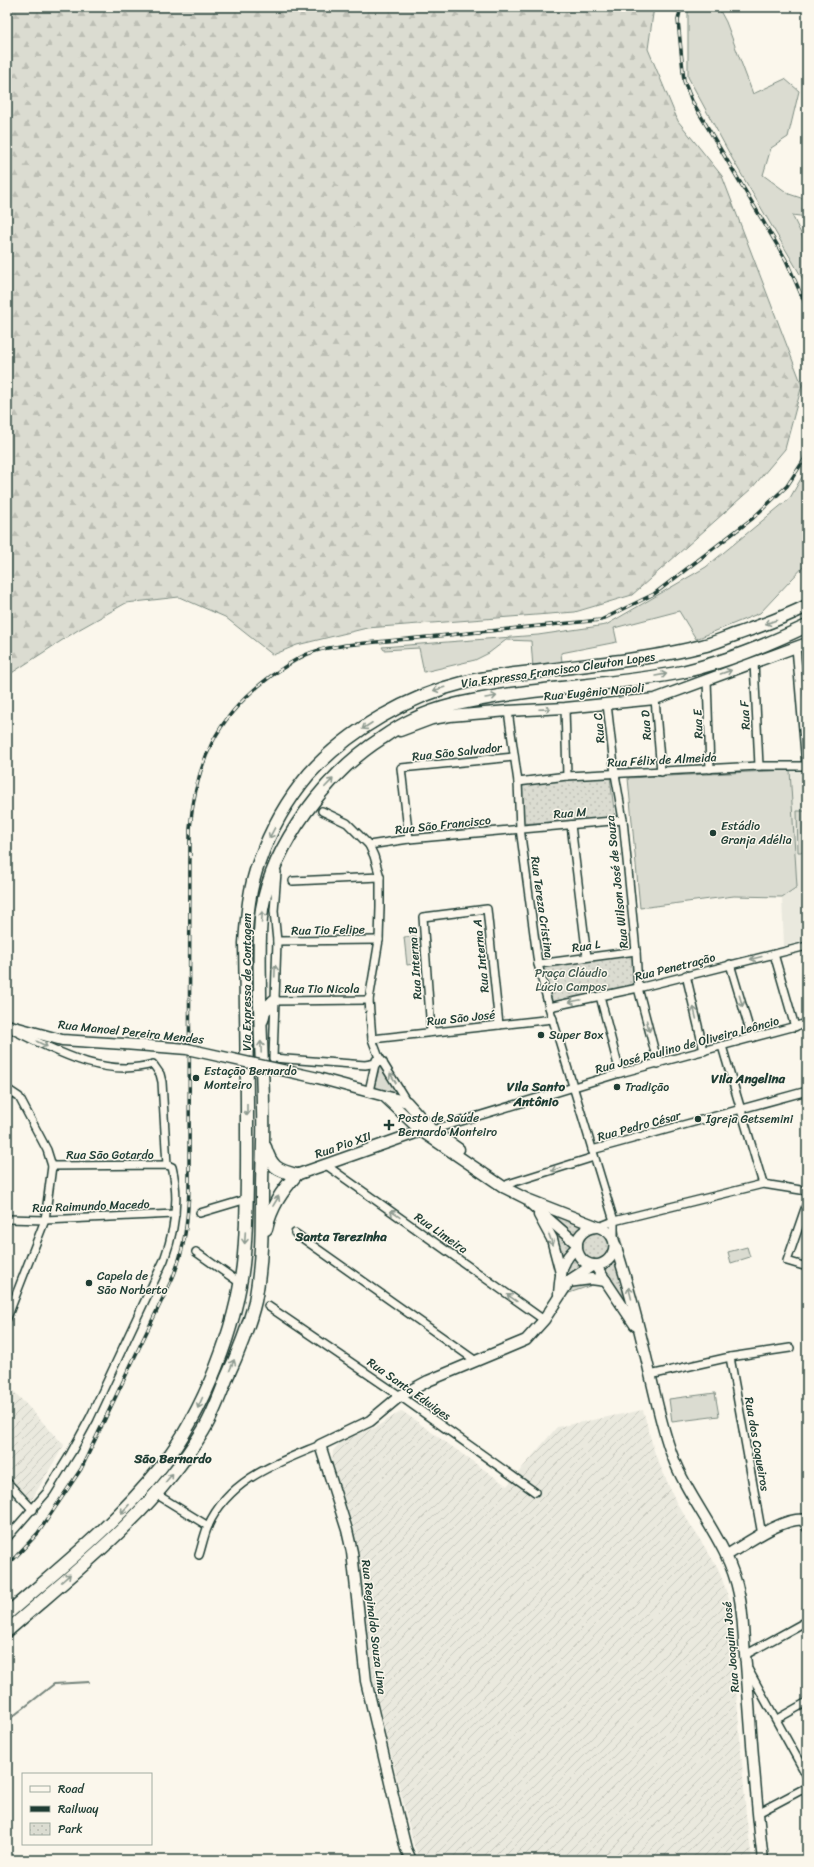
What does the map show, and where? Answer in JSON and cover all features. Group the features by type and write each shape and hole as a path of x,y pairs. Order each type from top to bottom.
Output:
{"highway":[{"name":"Via Expressa Francisco Cleuton Lopes","path":"258,862 268,839 287,805 309,774 338,747 366,726 401,706 435,690 468,681 658,655 703,646 787,616 807,606"},
{"name":"Via Expressa Francisco Cleuton Lopes","path":"277,864 289,839 304,814 320,793 351,761 378,740 413,719 441,708 473,700 683,672 757,649 807,626"},
{"name":"Via Expressa de Contagem","path":"247,1199 245,943 248,908 258,862"},
{"name":"Via Expressa de Contagem","path":"261,1252 262,1134 264,1112 260,1029 260,941 262,909 277,864"},
{"path":"260,1029 264,1011 274,1001"},
{"path":"7,1630 134,1519 175,1472 205,1429 234,1362 254,1302 261,1252 272,1207 282,1190 296,1175 279,1171 274,1166 270,1160 262,1134"},
{"path":"7,1614 124,1510 161,1467 190,1424 222,1355 240,1283 244,1256 247,1199"}],"street":[{"name":"Rua Eugênio Napoli","path":"378,740 432,719 508,710 565,708 655,699 807,643"},
{"path":"796,647 807,766"},
{"name":"Rua F","path":"754,662 759,766"},
{"name":"Rua E","path":"707,679 710,769"},
{"name":"Rua D","path":"655,699 661,772"},
{"name":"Rua C","path":"607,704 614,774"},
{"path":"565,708 567,776"},
{"name":"Rua Tereza Cristina","path":"508,710 518,782 520,828 538,964 549,1007 614,1221 615,1243"},
{"name":"Rua São Salvador","path":"409,839 401,768 514,757"},
{"name":"Rua Félix de Almeida","path":"518,782 567,776 759,766 807,766"},
{"name":"Rua Wilson José de Souza","path":"614,774 622,820 636,951 638,988 658,1064"},
{"path":"322,812 347,823 369,845 380,877 379,940 369,1000 372,1039 378,1054 379,1063 369,1091"},
{"name":"Rua M","path":"520,828 622,820"},
{"path":"571,824 587,957"},
{"name":"Rua São Francisco","path":"369,845 409,839 520,828"},
{"path":"277,864 274,911 276,942 273,1058 365,1065 379,1063"},
{"path":"293,881 380,877"},
{"name":"Rua Interna B","path":"431,1032 423,917 487,909"},
{"name":"Rua Interna A","path":"487,909 499,1025"},
{"name":"Rua Tio Felipe","path":"276,942 379,940"},
{"name":"Rua Penetração","path":"549,1007 638,988 807,946"},
{"name":"Rua L","path":"538,964 636,951"},
{"path":"774,954 795,1027"},
{"path":"730,964 752,1038"},
{"path":"686,975 704,1051"},
{"path":"600,996 620,1073"},
{"name":"Rua Tio Nicola","path":"274,1001 369,1000"},
{"name":"Rua São José","path":"372,1039 553,1019"},
{"name":"Rua José Paulino de Oliveira Leôncio","path":"573,1088 620,1073 807,1023"},
{"name":"Rua Manoel Pereira Mendes","path":"7,1026 62,1040 187,1049 318,1078 407,1102"},
{"name":"Rua Manoel Pereira Mendes","path":"7,1026 48,1047 89,1064 138,1068 153,1064 160,1074 162,1082 167,1165"},
{"path":"722,1046 763,1184"},
{"path":"379,1063 407,1102 432,1130 506,1186"},
{"path":"432,1130 573,1088"},
{"path":"7,1089 19,1096 47,1150 52,1166 45,1220 7,1318"},
{"name":"Rua Pedro César","path":"506,1186 593,1154 740,1109 807,1091"},
{"path":"199,1556 208,1526 222,1502 241,1483 267,1468 370,1421 400,1396 428,1381 526,1340 544,1320 568,1282 594,1265 602,1264 610,1259 613,1254 615,1243 609,1232 527,1200 421,1132 384,1096"},
{"name":"Rua Pio XII","path":"296,1175 421,1132"},
{"path":"7,1538 47,1492 90,1418 164,1260 173,1235 175,1214 175,1178 172,1167 167,1165"},
{"name":"Rua São Gotardo","path":"52,1166 167,1165"},
{"name":"Rua Limeira","path":"326,1165 544,1320"},
{"path":"594,1265 581,1259 577,1246 579,1236 588,1228 597,1227 614,1221 763,1184 807,1191"},
{"path":"200,1213 247,1199"},
{"path":"527,1200 536,1210 577,1246"},
{"path":"807,1203 788,1261 807,1267"},
{"path":"536,1210 552,1239 561,1273"},
{"name":"Rua Raimundo Macedo","path":"7,1219 45,1220 175,1214"},
{"path":"295,1233 476,1362"},
{"name":"Rua Joaquim José","path":"615,1243 630,1291 664,1432 673,1458 689,1491 727,1555 739,1593 743,1618 763,1860"},
{"path":"558,1296 564,1260 577,1246"},
{"path":"196,1252 240,1283"},
{"name":"Rua Joaquim José","path":"594,1265 639,1332"},
{"path":"568,1282 591,1279 606,1281"},
{"name":"Rua Santa Edwiges","path":"268,1306 400,1396 535,1492"},
{"path":"650,1375 730,1357 790,1348"},
{"name":"Rua dos Coqueiros","path":"730,1357 762,1535"},
{"name":"Rua Reginaldo Souza Lima","path":"320,1445 347,1530 352,1552 366,1681 406,1849 411,1860"},
{"path":"7,1482 32,1510"},
{"path":"156,1494 208,1526"},
{"path":"727,1555 784,1523 804,1520 807,1529"},
{"path":"745,1655 807,1621"},
{"path":"746,1666 777,1719 807,1776"},
{"path":"777,1719 807,1702"},
{"path":"758,1813 807,1787"}],"shaded area":[{"path":"807,769 807,940 784,946 782,897 797,887 790,770"},
{"path":"7,1384 64,1445 29,1504 7,1480"},
{"path":"643,1410 655,1454 676,1502 718,1568 729,1599 746,1815 752,1860 420,1860 414,1846 373,1681 354,1528 332,1461 333,1451 340,1442 376,1427 402,1411 507,1486 557,1427"}],"green space":[{"path":"7,7 654,7 648,49 678,121 722,176 802,385 785,449 752,488 632,595 575,612 367,628 297,645 273,655 225,617 179,597 126,603 78,630 7,676"},
{"path":"688,7 718,7 726,22 753,94 785,79 799,91 788,137 771,148 763,175 789,194 807,200 807,217 792,215 807,246 807,286 733,160 688,77"},
{"path":"807,468 807,563 760,613 696,639 679,611 614,628 617,642 561,653 562,662 533,668 531,641 506,640 489,653 475,660 424,672 419,648 384,650 382,647 538,635 606,625 706,567 790,498"},
{"name":"Estádio Granja Adélia","path":"790,770 797,887 782,897 734,896 640,908 628,778"},
{"path":"610,777 615,818 519,824 516,789 524,783"},
{"path":"797,811 807,811 807,852 798,852"},
{"path":"416,936 420,963 407,965 404,937"},
{"name":"Praça Cláudio Lúcio Campos","path":"632,953 636,985 552,1003 542,965"},
{"path":"380,1066 402,1098 374,1088"},
{"path":"528,1199 598,1222 616,1218 641,1332 603,1285 595,1284 569,1293 549,1315 563,1272"},
{"path":"747,1247 750,1257 731,1263 728,1252"},
{"path":"715,1393 719,1416 672,1422 669,1399"}],"waterway":[{"path":"7,1721 54,1684 89,1682"}],"railway":[{"path":"681,7 678,20 684,81 692,101 786,260 807,308"},
{"path":"7,1566 38,1533 81,1469 173,1277 183,1244 187,1222 189,1188 190,829 197,783 212,743 223,725 236,708 271,676 296,659 317,651 346,645 601,620 654,594 753,518 787,486 804,460 807,452"}],"place":[{"name":"Estádio Granja Adélia","path":"713,833"},
{"name":"Super Box","path":"541,1035"},
{"name":"Estação Bernardo Monteiro","path":"196,1078"},
{"name":"Tradição","path":"617,1087"},
{"name":"Igreja Getsemini","path":"698,1119"},
{"name":"Posto de Saúde Bernardo Monteiro","path":"389,1125"},
{"name":"Capela de São Norberto","path":"89,1283"}],"district":[{"name":"Vila Angelina","path":"748,1078"},
{"name":"Vila Santo Antônio","path":"536,1094"},
{"name":"Santa Terezinha","path":"341,1236"},
{"name":"São Bernardo","path":"173,1458"}]}
